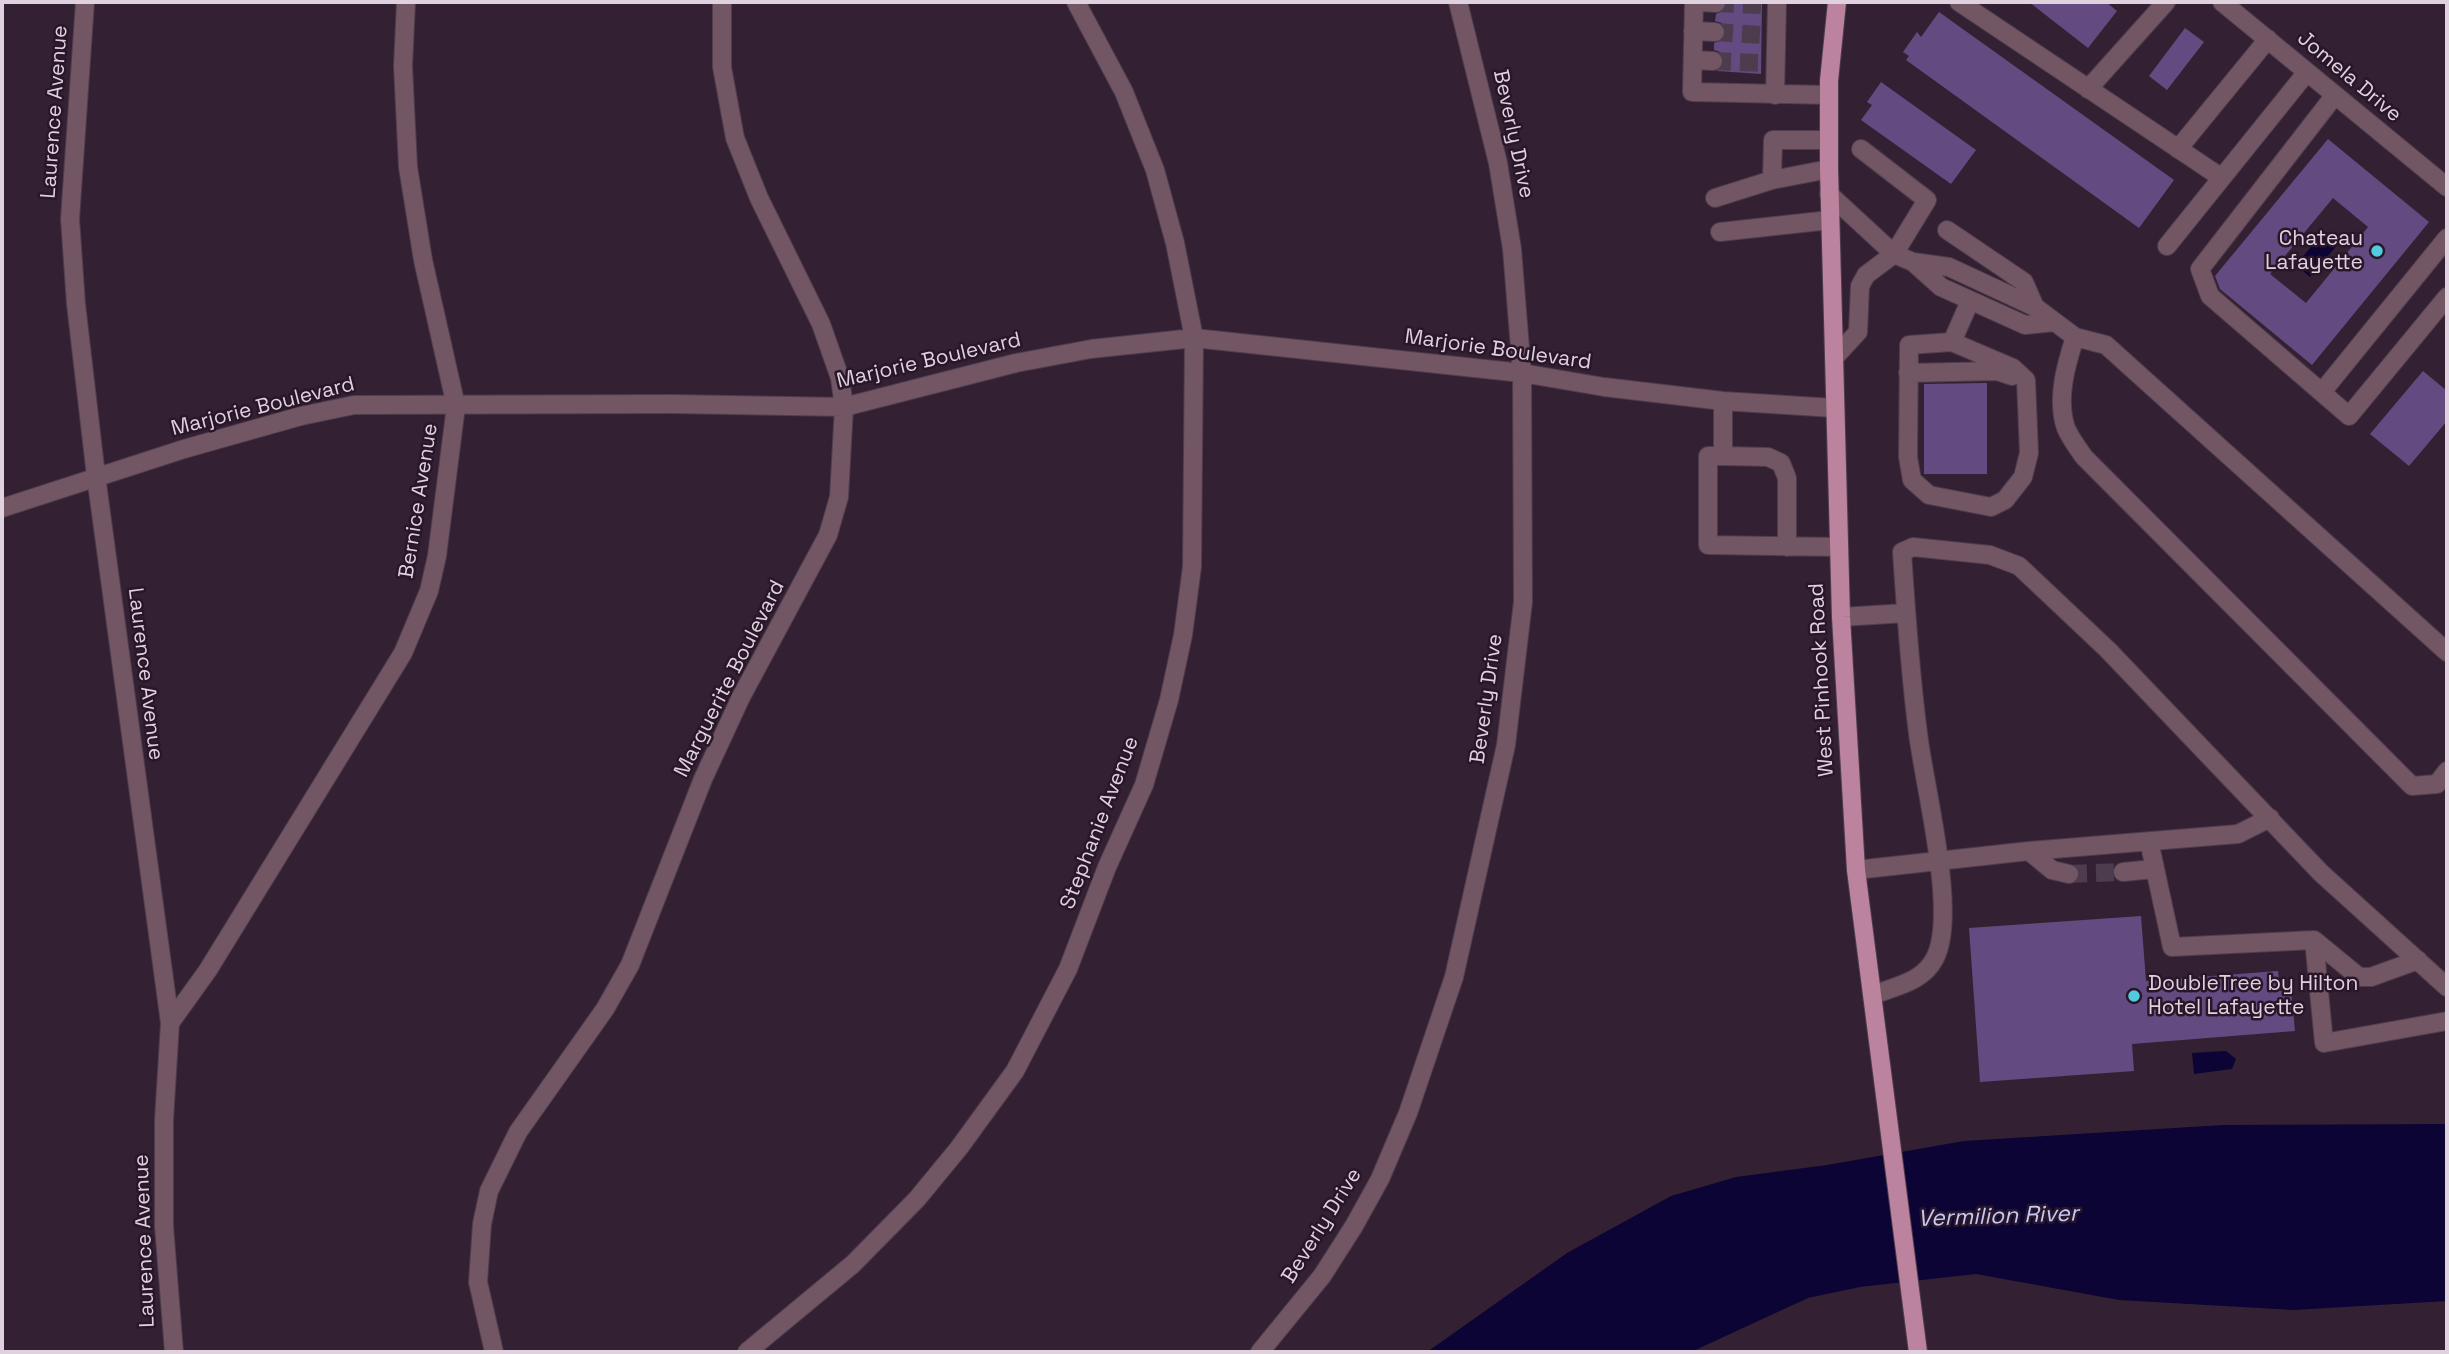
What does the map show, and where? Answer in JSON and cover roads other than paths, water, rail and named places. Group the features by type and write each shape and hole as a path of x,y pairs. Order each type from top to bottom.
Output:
{"main road":[{"name":"West Pinhook Road","path":"1836,2 1829,95 1829,194 1838,547 1856,870 1918,1352"}],"street":[{"name":"Laurence Avenue","path":"85,2 70,219 76,304 96,476 170,1023 164,1107 164,1213 174,1352"},
{"name":"Bernice Avenue","path":"170,1023 215,958 403,653 429,591 437,556 456,406 423,260 408,167 403,66 406,2"},
{"name":"Marguerite Boulevard","path":"494,1352 478,1282 479,1248 489,1191 518,1132 605,1009 630,965 703,779 741,697 828,536 841,476 844,407 840,378 828,342 754,187 735,138 722,67 722,2"},
{"name":"Stephanie Avenue","path":"747,1352 853,1264 917,1199 951,1159 1015,1071 1068,969 1107,867 1144,785 1169,700 1183,635 1192,567 1194,338 1175,243 1155,170 1124,92 1076,2"},
{"name":"Beverly Drive","path":"1260,1352 1322,1276 1380,1179 1408,1113 1454,976 1506,746 1523,602 1522,373 1513,249 1498,163 1458,2"},
{"path":"1694,2 1692,92 1829,95"},
{"path":"1959,2 2222,178"},
{"path":"2088,89 2166,2"},
{"name":"Jomela Drive","path":"2222,2 2447,187"},
{"path":"1772,4 1769,63 1775,95"},
{"path":"1693,31 1715,32"},
{"path":"2178,149 2268,39"},
{"path":"1693,61 1713,61"},
{"path":"2167,246 2307,72"},
{"path":"2335,95 2200,270 2210,296 2349,416 2447,297"},
{"path":"1772,180 1773,140 1829,140"},
{"path":"1834,358 1858,332 1860,286 1866,275 1894,254 1927,200 1861,149"},
{"path":"1715,198 1772,180 1829,169"},
{"path":"1829,194 1894,254 1913,262 1949,267 2035,307 2075,337 2106,345 2447,652"},
{"path":"1720,232 1830,220"},
{"path":"1947,230 2024,282 2035,307"},
{"path":"2322,392 2447,238"},
{"path":"1913,262 1941,287 2025,325 2056,322"},
{"path":"1952,342 1970,301"},
{"path":"2075,337 2065,368 2063,399 2066,429 2084,457 2413,786 2444,783"},
{"name":"Marjorie Boulevard","path":"2,508 96,476 288,420 354,405 673,404 844,407 1016,363 1091,349 1194,338 1522,373 1604,387 1723,401 1834,408"},
{"path":"1952,342 2013,368 2026,380 2029,453 2023,477 2005,500 1991,508 1929,495 1912,480 1908,457 1908,373 1909,345 1952,342"},
{"path":"1908,373 1997,372 2026,380"},
{"path":"1723,401 1723,456"},
{"path":"1787,547 1787,478 1781,463 1769,457 1708,456 1708,545 1787,547 1838,547"},
{"path":"1873,995 1921,978 1936,957 1944,911 1940,862 1918,736 1906,613 1902,552 1913,547 1990,555 2020,566 2108,650 2320,873 2447,987"},
{"path":"1841,617 1906,613"},
{"path":"1856,870 2029,851 2238,834 2270,818"},
{"path":"2149,841 2172,947 2314,940 2359,977 2371,977 2418,960"},
{"path":"2029,851 2052,870 2069,874"},
{"path":"2123,872 2154,869"},
{"path":"2314,940 2324,1043 2447,1021"}],"water":[{"path":"2324,231 2339,243 2310,277 2296,265"},
{"path":"2226,1051 2236,1059 2232,1069 2194,1074 2192,1053"},
{"name":"Vermilion River","path":"2447,1124 2447,1301 2294,1310 2119,1300 1976,1274 1860,1287 1808,1298 1691,1352 1427,1352 1567,1253 1671,1196 1736,1177 1827,1165 1964,1141 2223,1125"}],"tunnel":[{"path":"1716,3 1762,5"},
{"path":"1715,32 1762,35"},
{"path":"1713,61 1761,63"},
{"path":"2069,874 2123,872"}],"place":[{"name":"Chateau Lafayette","path":"2377,251"},
{"name":"DoubleTree by Hilton Hotel Lafayette","path":"2134,996"}]}
